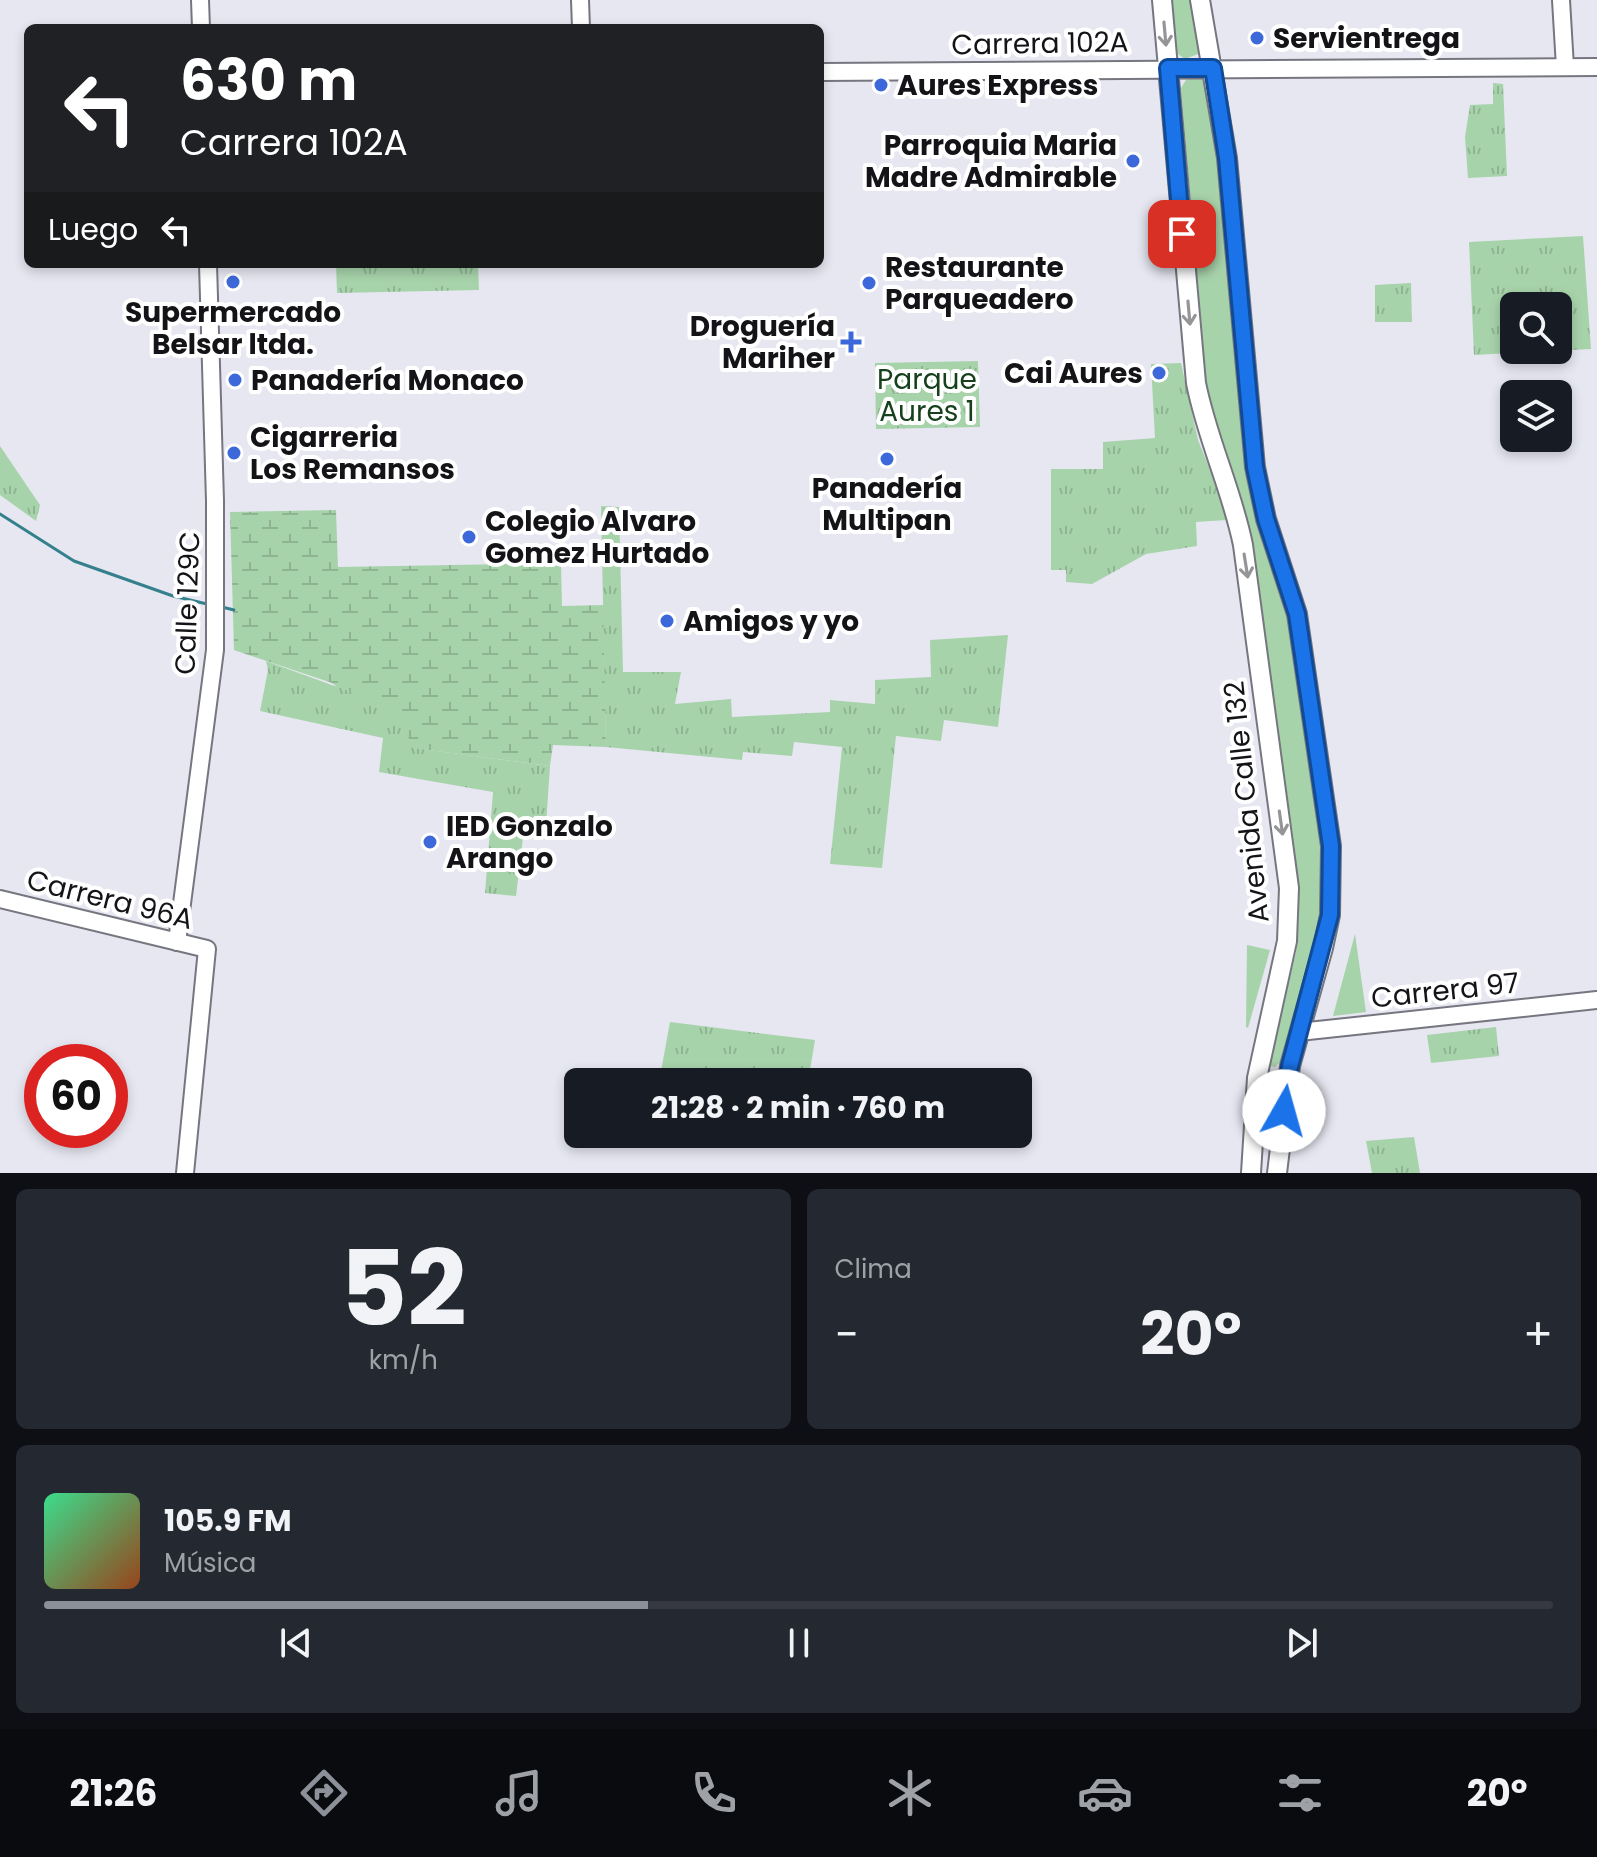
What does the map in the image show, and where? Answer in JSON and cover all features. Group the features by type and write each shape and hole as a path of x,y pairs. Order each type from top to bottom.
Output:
{"main road":[{"name":"Avenida Calle 132","path":"1162,0 1196,383 1205,423 1232,501 1243,545 1288,876 1290,921 1274,998 1259,1035 1256,1053 1259,1065"},
{"path":"1202,4 1227,158 1255,467 1266,519 1297,614 1331,846 1330,915 1290,1066 1277,1173"},
{"path":"1259,1065 1267,1073 1274,1074 1290,1066"},
{"path":"1251,1173 1259,1065"},
{"path":"1253,1120 1267,1106 1284,1111 1290,1130 1286,1173"}],"street":[{"path":"200,0 201,24"},
{"path":"580,0 581,24"},
{"path":"1561,0 1565,67"},
{"name":"Carrera 102A","path":"824,72 1597,67"},
{"name":"Calle 129C","path":"177,942 213,665 215,625 208,268"},
{"name":"Carrera 96A","path":"0,899 207,949 185,1173"},
{"name":"Carrera 97","path":"1299,1032 1597,1000"}],"green space":[{"path":"1170,0 1195,0 1202,46 1198,54 1185,59 1175,52"},
{"path":"1202,76 1208,78 1210,84 1251,494 1283,591 1292,633 1320,835 1324,886 1322,911 1304,991 1281,1061 1275,1067 1269,1066 1266,1058 1296,952 1299,915 1274,705 1248,537 1207,392 1181,88 1186,80"},
{"path":"1493,83 1503,84 1507,176 1468,178 1465,137 1470,105 1493,104"},
{"path":"1583,236 1591,349 1572,350 1572,292 1500,292 1500,354 1474,355 1469,242"},
{"path":"336,268 478,268 479,290 337,293"},
{"path":"1411,283 1412,322 1375,322 1375,285"},
{"name":"Parque Aures 1","path":"978,361 980,427 876,429 875,363"},
{"path":"1181,363 1198,440 1227,520 1196,522 1197,546 1146,554 1092,584 1066,582 1066,570 1051,570 1051,469 1103,469 1103,442 1155,438 1151,364"},
{"path":"0,446 40,505 36,521 0,495"},
{"path":"601,506 619,507 623,672 681,672 675,704 731,699 732,717 830,712 830,700 875,704 875,680 931,677 930,640 1008,635 998,727 944,720 941,741 896,736 882,868 830,864 842,747 794,742 792,756 743,752 742,760 606,747"},
{"path":"336,510 338,567 561,563 562,606 604,605 606,747 553,745 550,766 413,748 332,683 234,650 230,512"},
{"path":"266,661 392,707 414,748 550,766 545,840 523,837 516,896 485,893 493,792 379,772 383,738 260,711 268,670"},
{"path":"1355,934 1366,1012 1333,1016"},
{"path":"1247,945 1270,950 1248,1028 1246,1027"},
{"path":"670,1022 815,1040 810,1068 662,1068"},
{"path":"1496,1027 1499,1056 1431,1063 1427,1035"},
{"path":"1414,1137 1420,1173 1372,1173 1366,1141"}],"waterway":[{"path":"0,514 74,561 173,596 207,604"},
{"path":"222,607 234,610"}],"place":[{"name":"Servientrega","path":"1257,38"},
{"name":"Aures Express","path":"881,85"},
{"name":"Parroquia Maria Madre Admirable","path":"1133,161"},
{"name":"Supermercado Belsar ltda.","path":"233,282"},
{"name":"Restaurante Parqueadero","path":"869,283"},
{"name":"Droguería Mariher","path":"851,342"},
{"name":"Cai Aures","path":"1159,373"},
{"name":"Panadería Monaco","path":"235,380"},
{"name":"Cigarreria Los Remansos","path":"234,453"},
{"name":"Panadería Multipan","path":"887,459"},
{"name":"Colegio Alvaro Gomez Hurtado","path":"469,537"},
{"name":"Amigos y yo","path":"667,621"},
{"name":"IED Gonzalo Arango","path":"430,842"}],"route":[{"path":"1182,234 1168,68 1213,68 1227,158 1255,467 1266,519 1297,614 1331,846 1330,915 1290,1066 1284,1111"}]}
